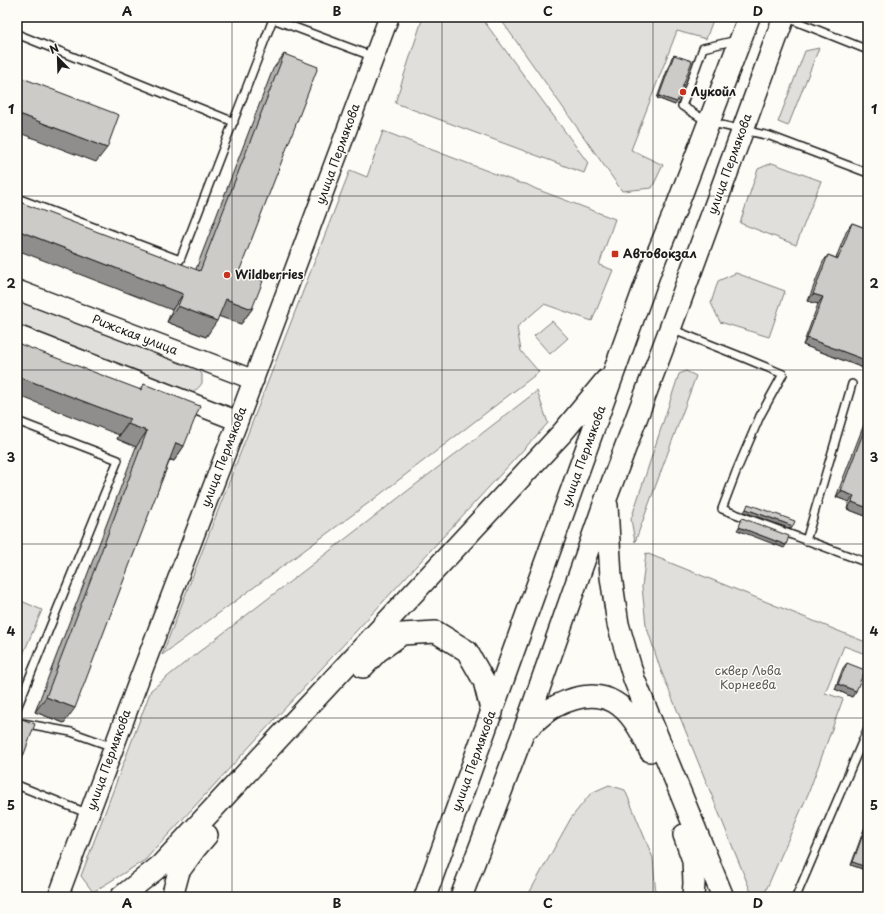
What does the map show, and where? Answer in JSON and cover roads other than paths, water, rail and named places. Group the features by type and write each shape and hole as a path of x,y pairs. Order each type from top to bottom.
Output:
{"main road":[{"name":"улица Пермякова","path":"425,897 651,268 677,206 749,17"},
{"name":"улица Пермякова","path":"461,897 524,730 607,496 785,17"},
{"path":"121,897 161,865 563,432 615,369"},
{"path":"607,496 611,577 618,624 634,680 723,897"},
{"path":"172,897 179,872 195,849 377,652 402,634 436,632 467,651 484,681 492,713"},
{"path":"524,730 555,706 578,698 597,696 615,701 630,714 644,736 677,815 690,852 693,868 693,897"}],"street":[{"name":"улица Пермякова","path":"58,897 254,380 389,17"},
{"name":"Рижская улица","path":"17,290 254,380"},
{"path":"17,335 238,421"}],"lane":[{"path":"785,17 868,50"},
{"path":"17,198 180,260 234,122 271,18 374,57"},
{"path":"17,34 234,122"},
{"path":"741,39 703,48 682,106 708,122 770,136 868,173"},
{"path":"670,329 783,374 760,416 722,509 868,563"},
{"path":"806,540 852,384"},
{"path":"17,421 118,460 17,708"},
{"path":"17,722 71,732 114,747"},
{"path":"796,897 868,728"},
{"path":"17,785 89,814"}],"place":[{"name":"Лукойл","path":"683,92"},
{"name":"Автовокзал","path":"615,254"},
{"name":"Wildberries","path":"227,275"}],"park label":[{"name":"сквер Льва Корнеева","path":"748,678"}]}
